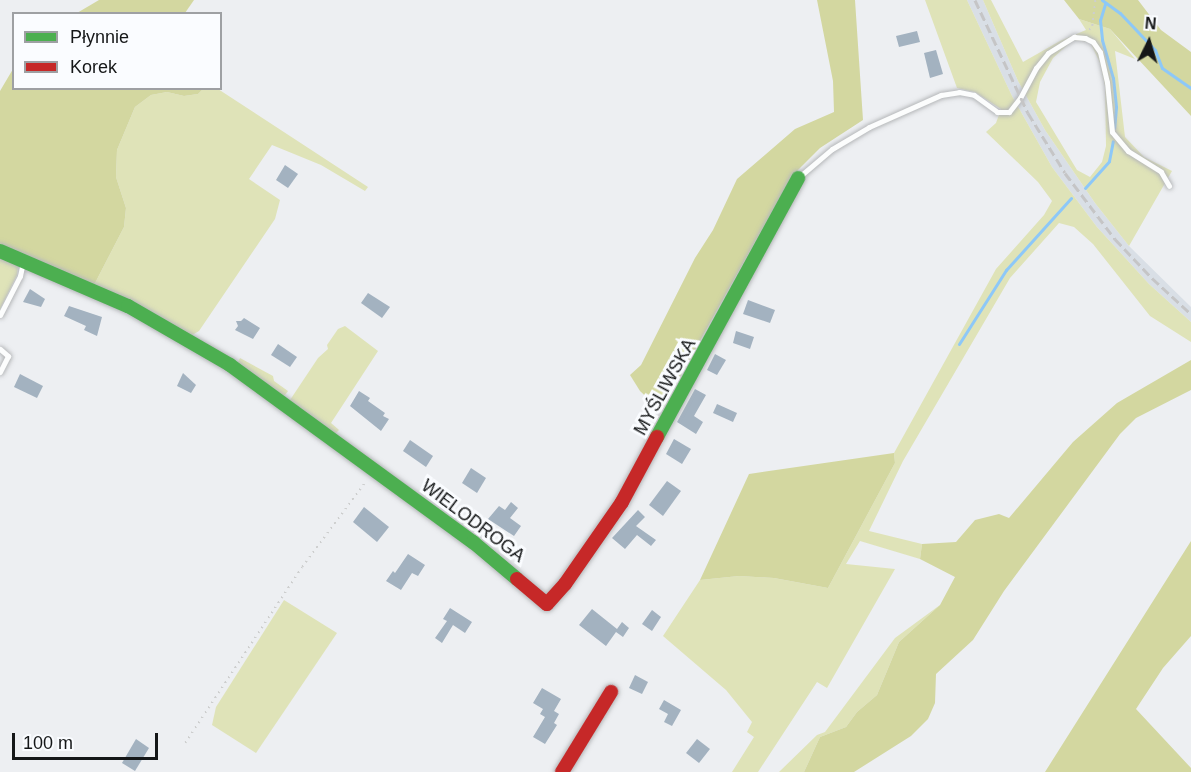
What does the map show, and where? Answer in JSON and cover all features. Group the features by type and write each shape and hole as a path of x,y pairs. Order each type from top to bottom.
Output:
{"street":[{"name":"MYŚLIWSKA","path":"547,604 566,584 622,502 798,178"},
{"name":"WIELODROGA","path":"0,251 128,306 239,371 488,553 547,604"},
{"path":"562,772 610,692"}],"lane":[{"path":"798,178 819,159 869,127 941,95 959,93 974,95 997,112 1002,114 1009,112 1020,98 1035,68 1048,53 1074,37 1093,42 1104,63 1112,132 1128,151 1161,172 1169,186"},
{"path":"0,315 20,276 23,261"},
{"path":"0,349 8,356 0,372"}],"path":[{"path":"1082,38 1092,26 1095,1"},
{"path":"185,743 302,567 359,493 373,471"}],"shaded area":[{"path":"967,0 983,0 1018,81 1045,130 1095,203 1129,246 1191,307 1191,322 1149,284 1097,227 1052,167 1012,96"}],"green space":[{"path":"99,0 194,0 186,12 79,12"},
{"path":"817,0 855,0 863,120 820,148 791,177 661,411 640,391 630,375 641,365 695,258 713,230 737,179 795,129 834,112 833,81"},
{"path":"925,0 967,0 1012,96 1052,167 1097,227 1149,284 1191,322 1191,342 1150,316 1093,244 1074,227 1059,223 1010,278 903,461 869,531 922,544 920,559 860,541 846,564 895,569 827,688 817,682 758,772 732,772 754,737 747,732 752,722 726,690 663,636 700,580 739,576 774,578 828,588 895,463 894,453 996,269 1044,215 1052,201 1038,182 986,132 996,123 1001,109 975,92 957,88"},
{"path":"983,0 991,0 1023,62 1060,41 1086,30 1079,19 1110,29 1135,59 1115,51 1125,137 1144,157 1172,171 1129,246 1095,203 1045,130 1018,81","holes":["1073,40 1090,42 1100,63 1105,86 1106,146 1102,162 1090,177 1077,170 1036,102 1040,82 1053,58"]},
{"path":"1064,0 1138,0 1161,30 1191,52 1191,116 1110,29 1079,19"},
{"path":"12,71 12,90 202,90 198,94 184,96 167,92 151,95 135,107 117,150 116,177 126,208 124,227 93,287 0,246 0,91"},
{"path":"202,90 220,90 368,187 365,191 321,165 272,145 249,179 280,200 275,219 199,331 189,337 93,287 124,227 126,208 116,177 117,150 135,107 151,95 167,92 184,96 198,94"},
{"path":"0,256 18,265 17,275 0,309"},
{"path":"345,326 378,351 331,423 339,430 335,434 290,400 318,358 328,349 327,345 338,329"},
{"path":"240,358 273,376 274,381 288,391 285,395 280,396 238,362"},
{"path":"1191,360 1191,390 1136,418 1120,434 1004,591 973,640 936,674 935,703 928,719 911,736 854,772 804,772 820,737 846,727 857,712 877,695 899,642 940,605 955,577 920,559 922,544 956,542 975,520 999,514 1009,518 1073,442 1117,403"},
{"path":"894,453 895,463 828,588 774,578 739,576 700,580 749,474"},
{"path":"1191,541 1191,636 1163,668 1136,709 1191,768 1191,772 1045,772"},
{"path":"284,600 337,633 256,753 212,725 216,707"},
{"path":"940,605 899,642 877,695 857,712 846,727 820,737 804,772 779,772 817,735 825,732 895,638"}],"building":[{"path":"917,31 920,42 899,47 896,36"},
{"path":"936,50 943,74 930,78 924,53"},
{"path":"285,165 298,174 288,188 276,180"},
{"path":"30,289 45,299 41,307 23,302"},
{"path":"368,293 390,307 382,318 361,303"},
{"path":"748,300 775,310 770,323 743,314"},
{"path":"69,306 102,317 97,336 84,330 86,326 64,316"},
{"path":"244,318 260,328 253,339 235,330 238,326 236,321"},
{"path":"736,331 754,337 750,349 733,343"},
{"path":"278,344 297,357 290,367 271,355"},
{"path":"715,354 726,360 717,375 707,370"},
{"path":"183,373 196,385 191,393 177,386"},
{"path":"20,374 43,386 37,398 14,387"},
{"path":"695,389 706,395 694,416 703,422 696,434 677,422"},
{"path":"359,391 370,398 368,401 385,413 383,416 389,419 381,431 350,406"},
{"path":"717,404 737,413 733,422 713,413"},
{"path":"674,439 691,449 682,464 666,454"},
{"path":"410,440 433,456 426,467 403,451"},
{"path":"471,468 486,478 477,493 462,483"},
{"path":"667,481 681,491 663,516 649,505"},
{"path":"511,502 518,508 510,518 521,526 514,536 488,519 499,506 505,510"},
{"path":"364,507 389,527 377,542 353,522"},
{"path":"638,510 645,517 636,526 656,540 651,546 637,535 625,549 612,538"},
{"path":"408,554 425,565 418,576 412,573 401,590 386,581 393,571 395,573"},
{"path":"450,608 472,622 465,633 453,625 442,643 435,638 447,621 443,619"},
{"path":"592,609 617,629 622,622 629,628 623,637 616,632 606,646 579,625"},
{"path":"652,610 661,617 652,631 642,624"},
{"path":"635,675 648,682 642,694 629,688"},
{"path":"542,688 561,699 554,711 559,714 554,723 557,725 545,744 533,737 545,717 540,714 543,709 533,703"},
{"path":"664,700 681,710 672,726 664,722 668,714 659,709"},
{"path":"136,739 149,748 135,771 122,763"},
{"path":"697,739 710,749 699,763 686,753"}],"waterway":[{"path":"1102,0 1120,13 1155,50 1162,68 1191,88"},
{"path":"1105,4 1100,20 1102,40 1113,78 1116,107 1114,128"},
{"path":"1085,188 1109,161 1113,141"},
{"path":"959,344 1006,270 1071,198"}],"railway":[{"path":"975,0 1028,113 1065,173 1115,239 1191,314"}],"traffic: fast":[{"path":"657,437 798,178"},
{"path":"0,251 128,306 230,365 473,542 517,579"}],"traffic: jam":[{"path":"517,579 547,604 565,584 622,502 657,437"},
{"path":"562,772 611,692"}]}
